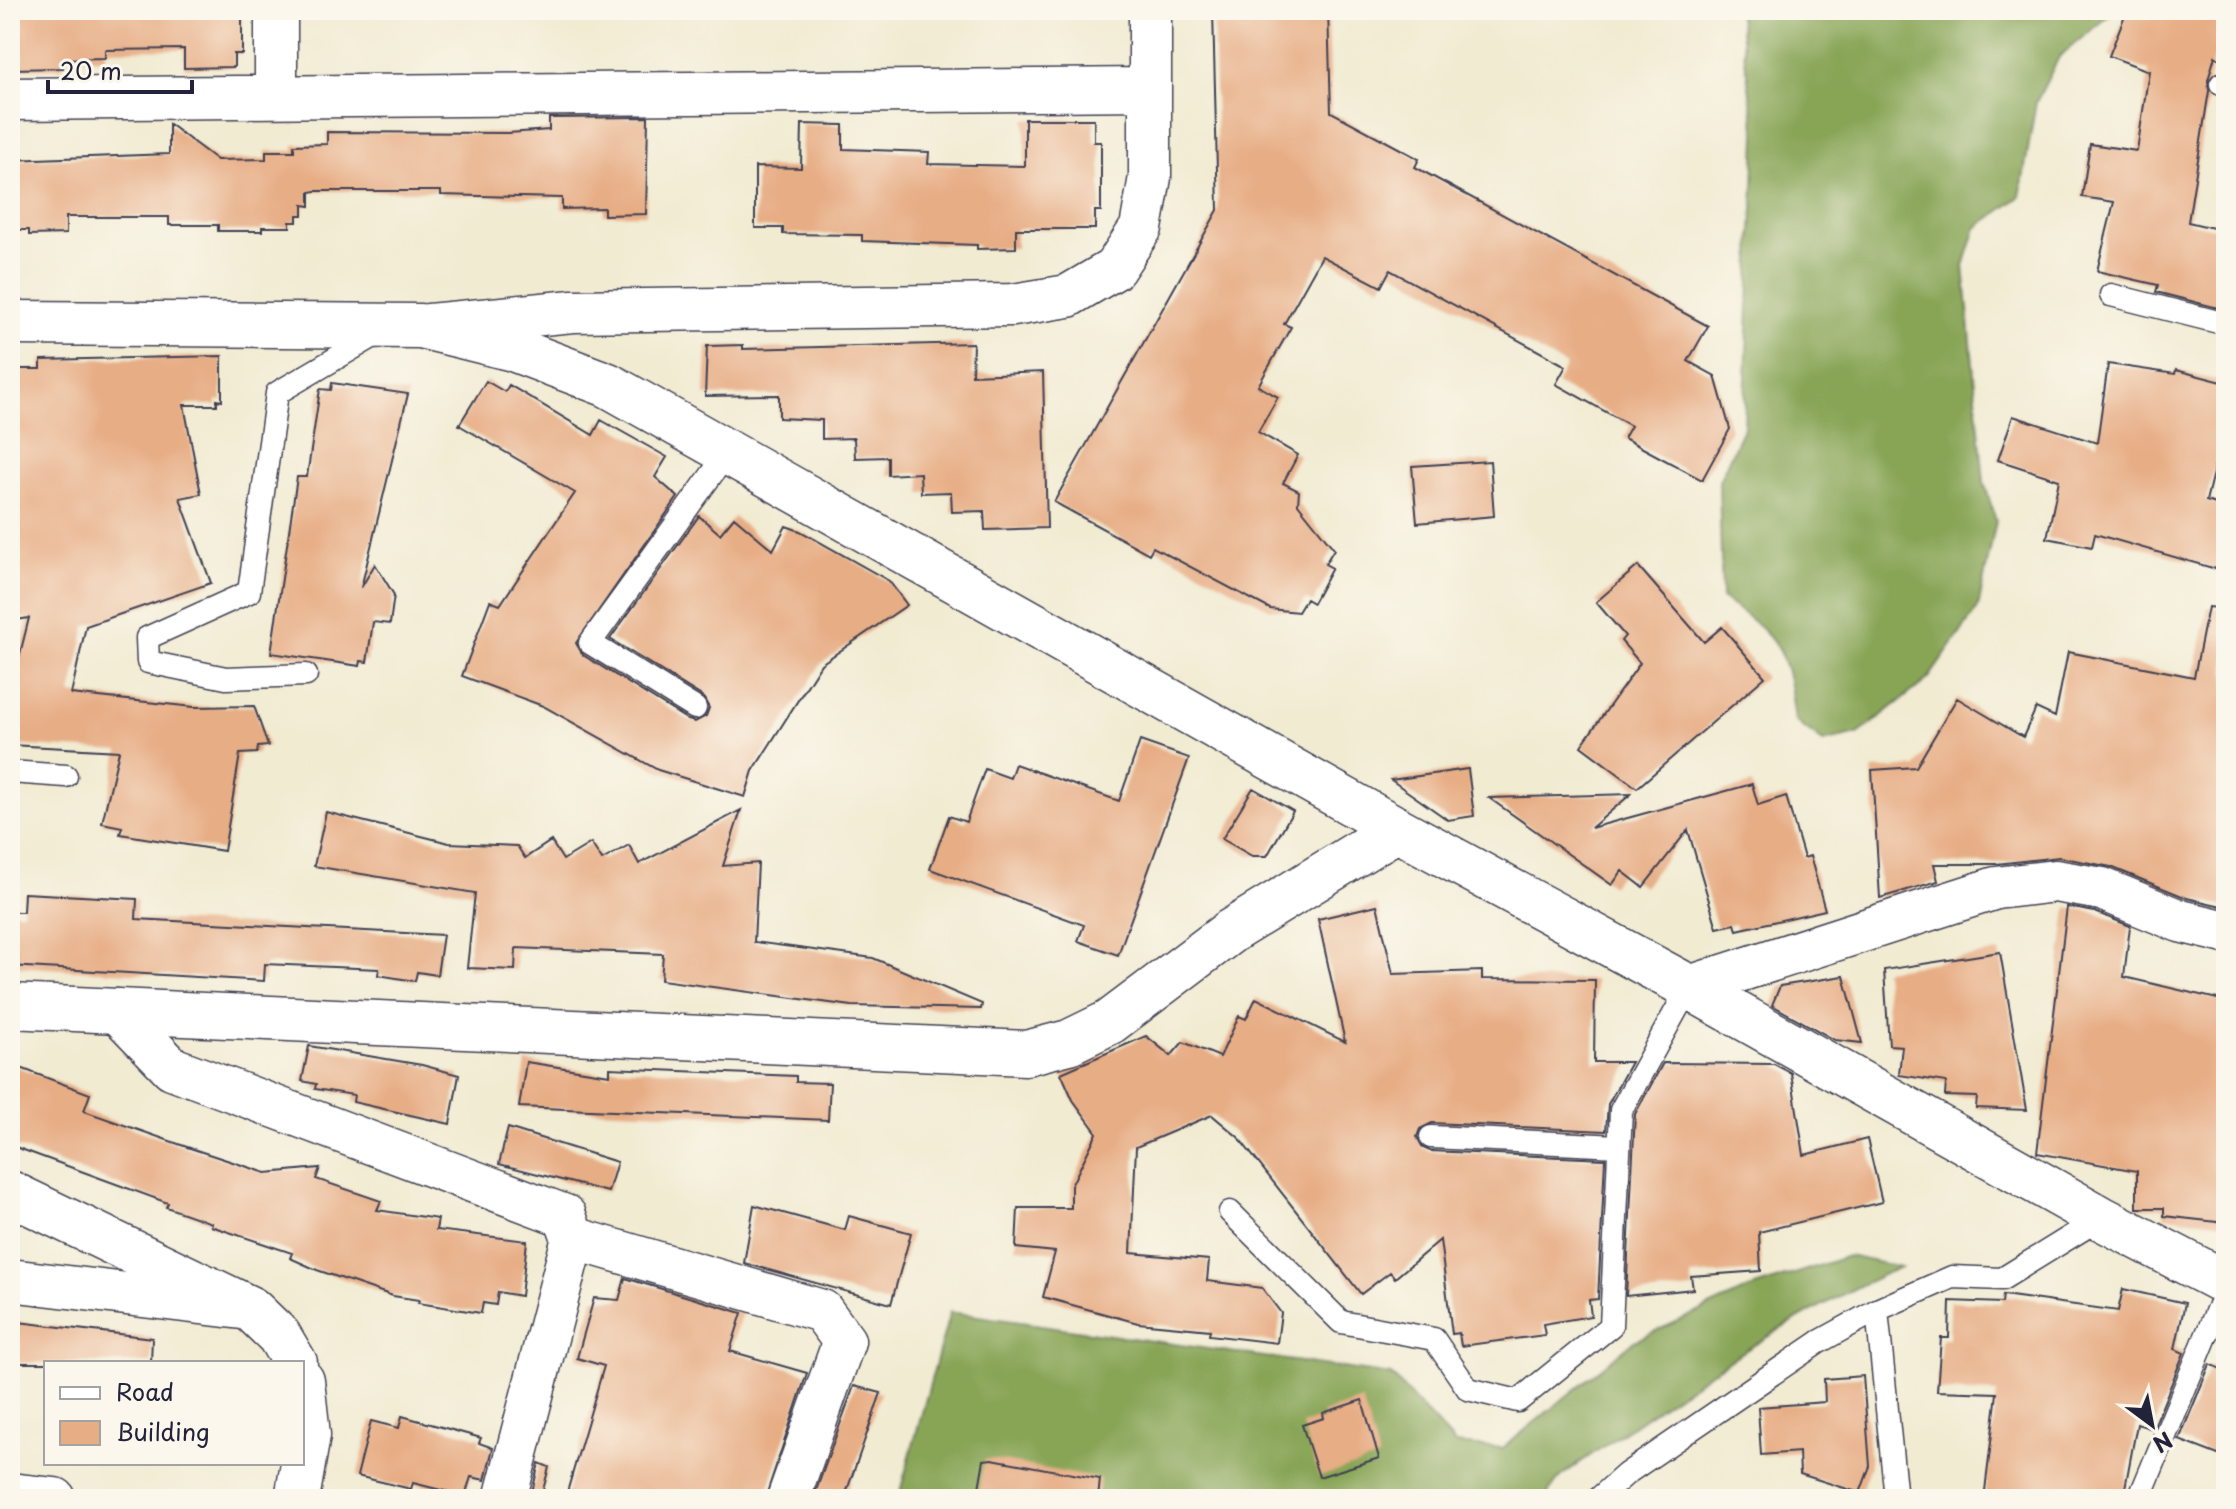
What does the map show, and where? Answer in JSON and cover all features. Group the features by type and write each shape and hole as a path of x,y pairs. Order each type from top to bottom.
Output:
{"street":[{"path":"276,10 276,94"},
{"path":"10,323 407,326 573,311 1013,305 1068,296 1114,269 1141,228 1150,177 1150,10"},
{"path":"10,99 276,94 1150,89"},
{"path":"407,326 513,349 608,385 1397,829 1689,987 2101,1218 2217,1274"},
{"path":"10,1006 1026,1053 1069,1042 1110,1022 1231,931 1397,829"},
{"path":"1689,987 1996,888 2055,881 2102,889 2180,921 2226,932"},
{"path":"116,1010 172,1068 565,1216 573,1238 505,1499"},
{"path":"10,1193 251,1309 279,1336 294,1361"},
{"path":"573,1238 822,1311 844,1341 788,1499"},
{"path":"10,1280 251,1309"},
{"path":"304,1399 308,1435 304,1458"},
{"path":"297,1499 303,1465"},
{"path":"10,1494 55,1499"}],"lane":[{"path":"2111,295 2226,324"},
{"path":"306,675 226,678 148,662 147,638 249,592 277,393 407,326"},
{"path":"695,708 590,643 728,452"},
{"path":"10,772 66,776"},
{"path":"1230,1212 1341,1322 1434,1339 1468,1389 1518,1401 1611,1326 1621,1110 1689,987"},
{"path":"1431,1137 1619,1146"},
{"path":"1598,1499 1626,1474 1806,1351 1877,1310 1952,1277 2002,1279 2101,1218"},
{"path":"2139,1499 2217,1274"},
{"path":"1877,1310 1896,1499"}],"green space":[{"path":"1738,10 2115,10 2059,57 2036,102 2020,197 1976,228 1964,266 1984,482 1996,521 1978,608 1928,679 1858,734 1823,742 1795,721 1789,678 1778,649 1769,636 1722,598 1719,481 1744,426 1756,135"},
{"path":"1848,1256 1900,1267 1811,1312 1726,1363 1561,1476 1544,1499 898,1499 950,1312 1391,1375 1455,1444 1503,1448 1634,1341 1749,1289"}],"building":[{"path":"10,10 242,10 242,54 234,54 234,67 184,68 184,49 105,50 105,58 63,59 63,68 10,69"},
{"path":"1213,10 1328,10 1331,112 1419,159 1415,167 1708,326 1688,361 1715,376 1730,429 1702,480 1624,438 1631,426 1556,384 1566,366 1390,270 1381,287 1322,256 1284,324 1291,327 1258,386 1278,397 1258,432 1298,455 1283,483 1299,491 1298,504 1334,549 1325,564 1332,568 1313,603 1306,599 1298,612 1270,609 1153,547 1149,554 1054,502 1218,210"},
{"path":"2127,10 2226,10 2226,63 2215,56 2208,80 2209,91 2188,222 2226,231 2226,300 2220,298 2218,308 2156,292 2158,285 2097,271 2114,202 2082,197 2090,144 2137,151 2149,71 2109,56"},
{"path":"648,117 646,214 604,215 604,208 562,209 562,198 441,195 441,191 316,191 310,192 310,206 303,205 303,215 297,215 297,222 290,222 290,227 262,227 262,231 218,231 218,225 169,225 169,217 66,217 66,234 29,235 29,230 10,230 10,160 169,154 169,124 217,160 266,159 266,151 294,151 294,145 327,144 327,132 508,133 549,130 549,118"},
{"path":"1025,119 1094,119 1094,142 1101,142 1101,211 1095,211 1095,229 1016,229 1016,248 977,249 977,245 862,241 862,235 783,234 783,228 755,228 755,167 801,168 802,124 843,125 843,149 929,152 928,164 1025,166"},
{"path":"973,343 972,375 1043,372 1047,528 985,530 984,511 952,512 951,492 921,493 920,473 888,475 888,457 855,458 854,438 822,439 822,420 779,418 779,395 705,396 707,346 743,345 743,349"},
{"path":"222,356 222,401 217,400 217,405 184,405 201,494 180,498 211,583 86,626 71,694 194,707 254,706 268,746 258,747 257,753 240,754 224,851 120,834 122,827 102,823 119,751 10,745 10,694 29,618 10,621 10,369 41,369 41,360"},
{"path":"2108,364 2175,374 2176,370 2226,383 2226,420 2206,501 2226,507 2226,572 2095,534 2092,547 2047,538 2059,480 1998,460 2013,416 2097,443"},
{"path":"486,381 505,392 509,385 593,435 601,420 667,457 655,477 678,497 576,643 583,655 688,720 695,722 706,716 709,708 703,697 610,639 699,516 720,534 734,517 773,550 786,526 800,531 889,581 907,605 821,664 753,771 745,797 658,770 543,706 462,676 490,601 500,605 575,493 459,425"},
{"path":"332,383 408,394 361,588 375,564 394,595 390,624 373,622 367,662 361,661 360,666 271,653 297,477 307,477 320,389 331,390"},
{"path":"1490,461 1494,516 1417,523 1412,466"},
{"path":"1638,566 1704,642 1722,627 1765,677 1637,788 1581,746 1640,663 1621,641 1625,636 1596,602"},
{"path":"2208,607 2226,609 2226,907 2187,898 2111,867 2059,857 1996,864 1934,864 1938,881 1880,898 1872,770 1916,767 1957,698 2023,737 2036,708 2055,717 2068,652 2194,677"},
{"path":"1140,741 1189,758 1118,955 1078,941 1084,925 930,869 949,816 966,822 985,769 1010,778 1015,764 1119,801"},
{"path":"1468,769 1474,816 1448,820 1391,780"},
{"path":"1752,784 1758,805 1786,796 1804,858 1810,856 1825,910 1737,930 1735,924 1717,928 1688,830 1643,887 1622,871 1612,885 1489,798 1631,794 1591,828"},
{"path":"1253,788 1293,811 1267,856 1252,856 1222,839"},
{"path":"741,810 723,866 758,863 754,942 873,958 982,1004 981,1009 852,1006 661,980 663,954 516,948 515,970 467,968 475,893 314,866 326,812 449,843 517,846 525,858 551,841 563,860 591,843 602,860 629,845 639,864"},
{"path":"24,893 137,899 136,919 443,935 437,975 417,972 415,981 378,975 379,969 265,964 264,981 10,966 10,912 23,912"},
{"path":"1377,905 1393,974 1482,971 1482,979 1595,980 1594,1062 1631,1062 1608,1104 1606,1131 1432,1123 1420,1129 1417,1137 1423,1148 1430,1151 1605,1159 1598,1299 1589,1300 1591,1316 1543,1324 1545,1335 1461,1346 1459,1333 1452,1334 1440,1240 1395,1278 1390,1272 1361,1294 1238,1137 1212,1115 1136,1147 1131,1253 1209,1260 1207,1281 1262,1288 1281,1313 1277,1343 1209,1335 1210,1330 1138,1323 1043,1297 1055,1252 1016,1248 1018,1208 1071,1208 1071,1186 1097,1133 1073,1100 1061,1073 1146,1036 1171,1056 1183,1042 1220,1057 1239,1016 1246,1019 1256,998 1345,1042 1318,919"},
{"path":"2067,907 2095,912 2130,926 2124,977 2226,1001 2226,1223 2164,1216 2164,1208 2137,1208 2137,1171 2037,1153"},
{"path":"2000,952 2027,1110 1976,1108 1977,1097 1945,1096 1946,1082 1899,1075 1902,1046 1889,1045 1884,970"},
{"path":"1844,976 1862,1043 1835,1040 1772,1005 1780,986"},
{"path":"309,1046 422,1065 459,1075 450,1124 353,1102 354,1095 315,1089 316,1084 302,1081"},
{"path":"526,1062 610,1075 610,1068 796,1076 796,1082 830,1083 828,1120 519,1107"},
{"path":"1663,1063 1774,1064 1791,1073 1804,1155 1867,1139 1882,1202 1759,1232 1761,1271 1691,1276 1693,1289 1626,1296 1635,1114"},
{"path":"10,1064 90,1094 84,1111 187,1147 266,1173 320,1168 316,1179 381,1201 377,1210 438,1219 436,1230 527,1241 521,1296 498,1292 496,1305 483,1303 481,1313 393,1296 317,1270 290,1258 292,1253 211,1226 212,1223 166,1207 168,1203 10,1145"},
{"path":"508,1128 617,1162 608,1192 499,1164"},
{"path":"754,1205 845,1230 849,1216 911,1233 891,1304 744,1263"},
{"path":"625,1278 742,1313 730,1351 807,1373 765,1499 565,1499 604,1366 577,1358 594,1298 619,1300"},
{"path":"2123,1289 2185,1303 2175,1349 2184,1353 2153,1429 2137,1424 2123,1499 1984,1499 1997,1393 1937,1391 1941,1338 1949,1338 1950,1301 2002,1303 2003,1295 2118,1311"},
{"path":"10,1321 152,1338 151,1361 10,1363"},
{"path":"2210,1364 2226,1371 2226,1458 2179,1440"},
{"path":"1863,1376 1870,1466 1860,1493 1800,1474 1799,1452 1761,1455 1758,1407 1825,1402 1824,1379"},
{"path":"854,1386 881,1393 844,1499 813,1499"},
{"path":"1362,1400 1379,1458 1319,1477 1302,1425 1324,1418 1323,1413"},
{"path":"402,1416 481,1438 479,1443 493,1448 485,1480 471,1477 465,1496 413,1483 411,1489 357,1476 371,1421 399,1428"},
{"path":"984,1460 1100,1479 1098,1499 977,1499"},
{"path":"539,1463 549,1467 542,1494 532,1492"}]}
